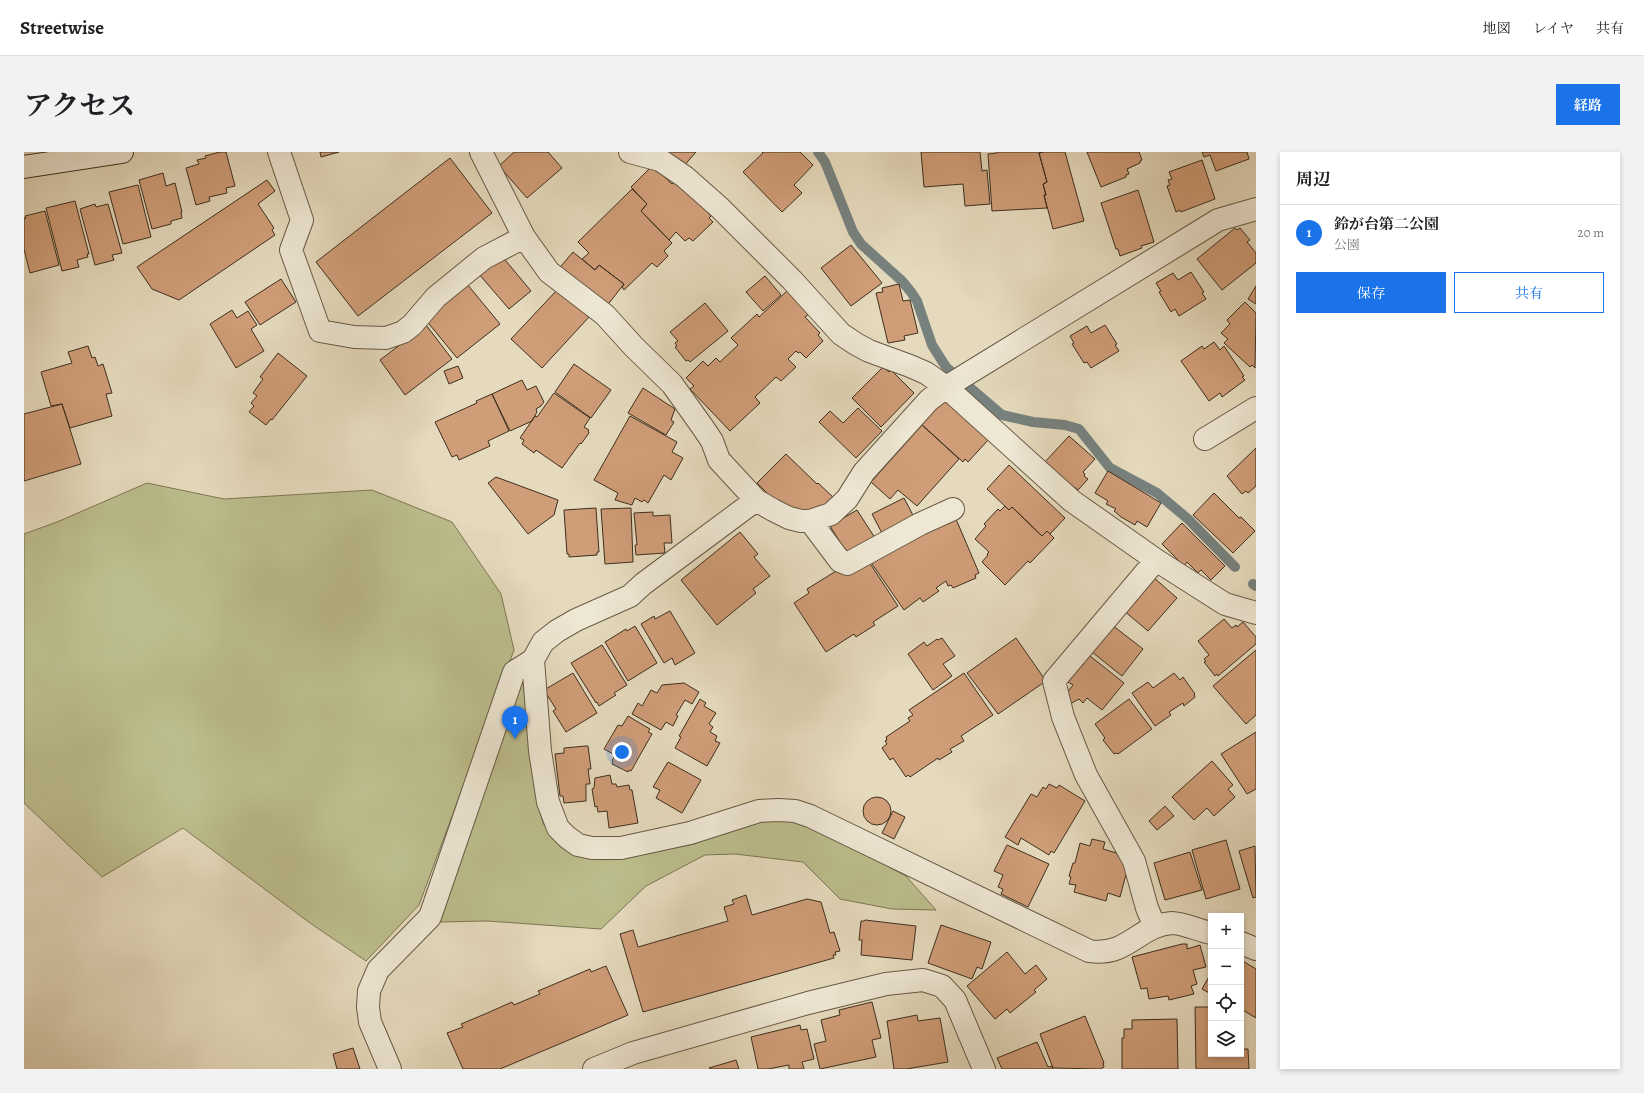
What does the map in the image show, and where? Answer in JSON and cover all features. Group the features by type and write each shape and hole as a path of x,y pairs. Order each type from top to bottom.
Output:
{"street":[{"path":"24,167 122,152"},
{"path":"279,152 302,220 292,250 320,330 354,337 386,338 403,332 412,325 436,297 484,258 524,237"},
{"path":"481,152 524,237 549,272 605,315 634,347 672,384 712,441 720,460 756,500 789,518 801,521 810,521 831,514 847,499 864,472 929,400 955,382 1218,220 1256,209"},
{"path":"630,152 660,160 685,177 720,208 792,280 841,334 869,351 910,366 926,374 955,382 1072,501 1156,560 1225,604 1256,613"},
{"path":"1205,439 1256,408"},
{"path":"390,1069 370,1022 368,1007 369,991 378,970 430,917 514,672 532,660 543,642 557,631 576,620 630,596 643,584 756,500"},
{"path":"810,521 840,561 848,564 920,524 953,509"},
{"path":"1155,927 1147,908 1134,861 1086,774 1063,717 1054,681 1156,560"},
{"path":"532,660 540,751 548,802 558,828 578,845 592,848 621,848 690,833 760,811 795,811 810,816 1088,951 1099,952 1118,948 1155,927 1173,923 1208,932"},
{"path":"1244,944 1256,949"},
{"path":"594,1069 633,1052 808,1003 886,984 923,980 942,986 955,1000 984,1069"}],"green space":[{"path":"147,483 224,499 372,490 452,522 501,594 514,650 419,905 366,961 310,923 183,828 102,877 24,803 24,534 57,522"},
{"path":"522,673 538,805 543,823 549,833 618,859 694,844 760,816 810,825 906,876 936,910 892,909 840,899 803,862 735,854 705,855 646,886 601,929 487,921 438,922"}],"building":[{"path":"226,152 235,186 226,188 227,193 209,197 210,201 196,205 186,168 199,164 197,160 206,158 205,156"},
{"path":"320,152 339,152 321,157"},
{"path":"514,152 548,152 562,168 527,198 499,166"},
{"path":"665,152 696,152 683,167"},
{"path":"762,152 800,152 813,165 794,185 802,193 782,212 743,172 763,153"},
{"path":"921,152 980,152 982,171 987,170 990,204 965,206 963,184 924,187"},
{"path":"997,152 1043,152 1039,153 1047,182 1043,184 1047,208 992,211 988,154"},
{"path":"1065,152 1084,221 1053,229 1044,195 1046,195 1043,184 1047,182 1039,153"},
{"path":"1087,152 1139,152 1142,160 1140,163 1127,169 1129,174 1126,175 1126,177 1101,187"},
{"path":"1202,152 1247,152 1249,159 1216,171 1210,155 1204,157"},
{"path":"450,158 492,213 358,316 316,262"},
{"path":"1202,160 1215,199 1181,212 1180,210 1176,212 1167,186 1170,185 1168,180 1172,179 1169,172"},
{"path":"650,168 656,169 672,184 675,180 711,216 709,218 713,222 693,241 689,238 685,241 676,232 669,240 641,211 647,204 631,187"},
{"path":"163,173 166,186 175,183 182,218 171,221 171,224 152,229 139,180"},
{"path":"267,180 275,191 258,204 274,228 272,230 275,235 179,300 152,289 137,267"},
{"path":"138,185 151,237 123,244 109,192"},
{"path":"632,189 647,204 641,211 672,243 664,251 668,256 657,267 652,263 624,290 622,287 624,284 599,265 595,270 582,259 589,253 578,242"},
{"path":"1138,190 1154,242 1141,246 1142,248 1120,256 1118,249 1116,249 1101,203"},
{"path":"75,201 89,254 87,254 88,257 77,260 79,267 62,271 46,208"},
{"path":"95,204 96,207 108,204 122,253 112,255 114,260 95,265 80,209"},
{"path":"45,211 59,265 30,273 24,249 24,218 26,218 25,216"},
{"path":"1235,228 1237,230 1240,228 1250,240 1247,242 1256,253 1256,263 1222,290 1197,259"},
{"path":"851,245 882,283 851,306 821,268"},
{"path":"573,252 595,270 599,265 624,284 602,312 556,272"},
{"path":"501,255 531,291 509,309 478,273"},
{"path":"1191,272 1204,292 1202,293 1206,299 1179,316 1175,309 1171,312 1159,292 1161,291 1156,283 1173,273 1178,280"},
{"path":"765,276 781,295 763,311 746,292"},
{"path":"281,279 296,302 260,325 245,302"},
{"path":"467,284 500,324 457,358 425,319"},
{"path":"899,284 903,301 910,300 918,333 904,336 905,340 888,343 876,293 883,292 882,288"},
{"path":"1256,286 1256,304 1248,299"},
{"path":"558,289 589,317 542,368 511,339"},
{"path":"787,291 809,314 805,317 820,333 818,335 823,341 806,358 800,352 798,353 796,351 788,359 796,367 781,381 776,377 755,397 760,403 730,431 690,389 694,386 686,378 703,361 708,366 716,358 720,362 738,345 731,338 757,314 759,317"},
{"path":"1245,302 1256,313 1255,368 1252,365 1250,367 1224,343 1228,339 1221,333 1230,324 1227,320"},
{"path":"705,303 728,331 690,362 688,360 686,361 675,347 677,346 675,343 678,341 670,332"},
{"path":"232,310 237,318 248,311 257,325 251,329 264,351 236,368 210,324"},
{"path":"426,325 452,359 405,395 380,360"},
{"path":"1105,325 1117,344 1115,345 1119,351 1091,368 1087,362 1084,363 1072,344 1074,343 1070,336 1087,326 1091,333"},
{"path":"1214,342 1220,350 1224,346 1244,376 1242,377 1245,380 1222,397 1220,393 1209,401 1181,361 1202,346 1204,349"},
{"path":"88,346 92,358 95,357 98,366 103,364 112,393 106,394 112,416 70,428 62,404 51,406 41,372 72,363 68,352"},
{"path":"278,353 307,376 272,420 271,419 266,425 249,412 254,406 251,403 257,396 253,393 263,379 260,377"},
{"path":"574,364 611,390 591,418 555,392"},
{"path":"458,366 463,378 449,384 444,371"},
{"path":"883,367 889,372 891,370 914,393 881,427 852,398"},
{"path":"522,380 527,390 536,386 544,402 536,409 537,412 532,421 510,431 492,394"},
{"path":"643,388 675,409 671,420 674,422 666,435 628,413"},
{"path":"554,393 590,418 584,427 589,430 589,433 562,468 536,450 534,453 522,444 524,440 520,438 535,416 537,417"},
{"path":"492,394 509,431 488,441 490,446 459,460 457,455 452,457 435,422 477,403 476,401"},
{"path":"946,397 989,439 968,462 965,459 963,462 921,424"},
{"path":"62,404 81,464 24,481 24,414"},
{"path":"858,408 882,431 856,458 819,422 830,411 843,423"},
{"path":"630,416 677,442 672,452 683,458 671,480 664,475 648,503 644,500 642,502 635,498 632,505 615,500 618,493 594,480"},
{"path":"922,425 959,459 917,506 898,490 890,499 871,482"},
{"path":"1069,436 1095,459 1083,472 1085,474 1084,476 1088,479 1078,490 1074,487 1073,489 1044,463"},
{"path":"1256,448 1256,486 1248,493 1246,491 1242,494 1227,476"},
{"path":"786,454 834,498 822,507 811,510 800,511 798,509 779,505 757,483"},
{"path":"1009,465 1065,518 1050,534 1047,531 1042,536 1012,507 1009,510 987,489"},
{"path":"1108,471 1161,503 1147,527 1137,521 1135,525 1121,517 1114,511 1116,509 1106,504 1108,501 1095,493"},
{"path":"496,477 558,500 554,515 528,534 488,483"},
{"path":"1214,493 1239,518 1241,517 1255,531 1233,553 1193,515"},
{"path":"904,498 916,521 884,537 872,514"},
{"path":"1005,506 1009,510 1012,507 1042,536 1047,531 1054,538 1030,563 1028,561 1005,585 982,562 989,552 975,539 986,526 984,524 998,509 1000,511"},
{"path":"596,508 599,552 597,552 597,555 569,557 569,554 567,554 564,510"},
{"path":"631,508 633,562 605,564 601,509"},
{"path":"857,510 875,538 848,555 830,526"},
{"path":"653,512 653,516 670,515 672,543 664,543 665,553 636,555 635,545 637,545 634,513"},
{"path":"953,512 979,573 975,575 976,578 953,588 951,585 948,586 946,581 936,588 939,591 923,602 920,598 904,610 870,561"},
{"path":"1182,523 1225,566 1211,580 1201,570 1198,573 1187,562 1184,566 1162,544"},
{"path":"740,532 758,554 754,557 770,576 753,589 756,593 717,625 681,580"},
{"path":"869,562 898,606 873,622 875,625 856,637 854,634 826,652 794,603 809,593 807,589 841,568"},
{"path":"1152,576 1177,598 1148,631 1123,610"},
{"path":"670,611 695,653 675,665 672,658 664,663 641,624 654,616 655,619"},
{"path":"1224,619 1232,628 1236,625 1237,627 1243,622 1256,637 1256,644 1218,676 1217,674 1215,676 1204,662 1206,661 1204,659 1209,655 1198,641"},
{"path":"1112,625 1143,649 1122,676 1092,652"},
{"path":"635,626 657,663 628,681 605,642 626,629 627,631"},
{"path":"942,638 955,656 943,664 952,676 933,690 908,654 924,642 927,646 937,639"},
{"path":"1016,638 1046,681 998,714 967,673"},
{"path":"602,645 627,685 614,693 616,695 599,706 571,663"},
{"path":"1256,650 1256,715 1246,724 1213,686"},
{"path":"1090,656 1124,683 1102,710 1087,698 1083,703 1079,699 1070,704 1066,694 1073,685 1068,682"},
{"path":"573,673 597,713 566,732 553,711 556,709 544,690"},
{"path":"964,673 993,715 961,736 964,741 950,749 952,752 939,760 938,758 910,777 908,775 906,777 893,758 890,760 882,748 887,744 885,741 887,740 886,737 910,721 908,718 913,715 909,710"},
{"path":"1174,673 1180,680 1183,677 1195,694 1195,697 1184,706 1183,703 1169,712 1171,715 1155,726 1132,693 1148,682 1153,688"},
{"path":"684,683 699,692 692,704 685,700 676,715 678,716 673,726 666,722 661,730 632,714 638,703 642,706 651,690 657,693 662,685"},
{"path":"700,699 706,703 704,706 716,713 709,724 713,727 710,732 717,736 715,741 720,743 707,766 675,748 681,737 679,736"},
{"path":"1129,699 1152,729 1118,754 1114,754 1103,740 1105,738 1095,724"},
{"path":"628,716 650,729 648,732 652,734 631,771 629,770 628,772 612,764 615,755 604,749 618,725 622,726"},
{"path":"1256,732 1256,789 1247,794 1221,754"},
{"path":"588,746 591,769 588,769 590,784 586,784 586,801 564,803 563,796 560,796 555,754 564,753 564,748"},
{"path":"1212,761 1233,785 1228,789 1235,797 1214,816 1207,808 1194,820 1172,797"},
{"path":"668,762 701,780 682,813 656,798 660,790 653,787"},
{"path":"610,775 612,784 616,784 617,787 629,785 630,790 632,790 638,823 609,828 607,811 598,812 597,806 595,807 592,789 594,788 595,778"},
{"path":"1049,784 1057,788 1059,785 1085,801 1054,853 1051,851 1049,855 1021,838 1018,845 1005,837 1031,794 1037,797 1043,787 1046,789"},
{"path":"877,797 887,801 891,811 887,821 877,825 867,821 863,811 867,801"},
{"path":"1165,806 1174,816 1157,830 1149,821"},
{"path":"893,811 905,817 894,839 882,833"},
{"path":"1092,839 1105,842 1103,849 1120,854 1129,863 1120,897 1108,893 1106,901 1074,892 1076,885 1069,884 1071,877 1069,876 1073,863 1075,863 1080,843 1090,846"},
{"path":"1226,840 1240,889 1206,899 1192,850"},
{"path":"1007,845 1049,864 1028,907 1001,894 1003,889 998,887 1003,875 994,871"},
{"path":"1255,846 1256,897 1253,898 1239,851"},
{"path":"1190,852 1202,890 1165,900 1154,863"},
{"path":"746,895 752,915 807,899 821,902 830,933 834,932 840,951 835,952 836,955 833,955 834,958 643,1012 620,934 633,930 638,947 728,921 724,907 734,904 732,900"},
{"path":"865,920 916,926 912,960 861,955 862,940 859,940 861,921"},
{"path":"941,925 991,942 982,969 977,967 972,979 928,963"},
{"path":"1187,944 1187,949 1200,945 1206,967 1193,970 1197,984 1191,986 1194,994 1169,1000 1168,996 1149,999 1147,988 1141,989 1132,957"},
{"path":"1007,952 1025,974 1036,965 1047,979 1034,990 1036,992 1010,1013 1007,1009 995,1019 967,986"},
{"path":"1244,962 1256,969 1256,1018 1244,1011"},
{"path":"606,966 628,1015 500,1069 463,1069 447,1033 463,1027 461,1024 512,1002 514,1005 540,994 538,991 590,969 591,972"},
{"path":"1208,978 1208,992 1202,989"},
{"path":"872,1002 881,1038 872,1040 876,1057 820,1069 814,1044 826,1041 821,1020 840,1015 839,1010"},
{"path":"1195,1007 1208,1007 1208,1057 1244,1057 1244,1049 1248,1049 1249,1069 1196,1069"},
{"path":"917,1015 918,1021 940,1018 948,1062 906,1069 894,1069 887,1021"},
{"path":"1085,1016 1104,1063 1104,1067 1100,1069 1053,1068 1040,1034"},
{"path":"1177,1019 1178,1069 1122,1069 1122,1038 1124,1038 1124,1029 1132,1029 1132,1020"},
{"path":"800,1025 801,1030 807,1029 814,1059 802,1062 804,1069 789,1069 789,1065 768,1069 758,1069 751,1037"},
{"path":"1037,1042 1048,1067 1052,1066 1053,1069 1002,1069 997,1058"},
{"path":"353,1048 360,1069 337,1069 333,1054"},
{"path":"736,1060 739,1069 709,1068"}],"waterway":[{"path":"818,152 825,162 853,232 861,244 902,281 911,292 917,301 932,345 946,367 1002,415 1033,422 1065,425 1079,429 1110,468 1157,493 1188,519 1235,567"}],"place":[{"name":"鈴が台第二公園","path":"515,739"}]}
